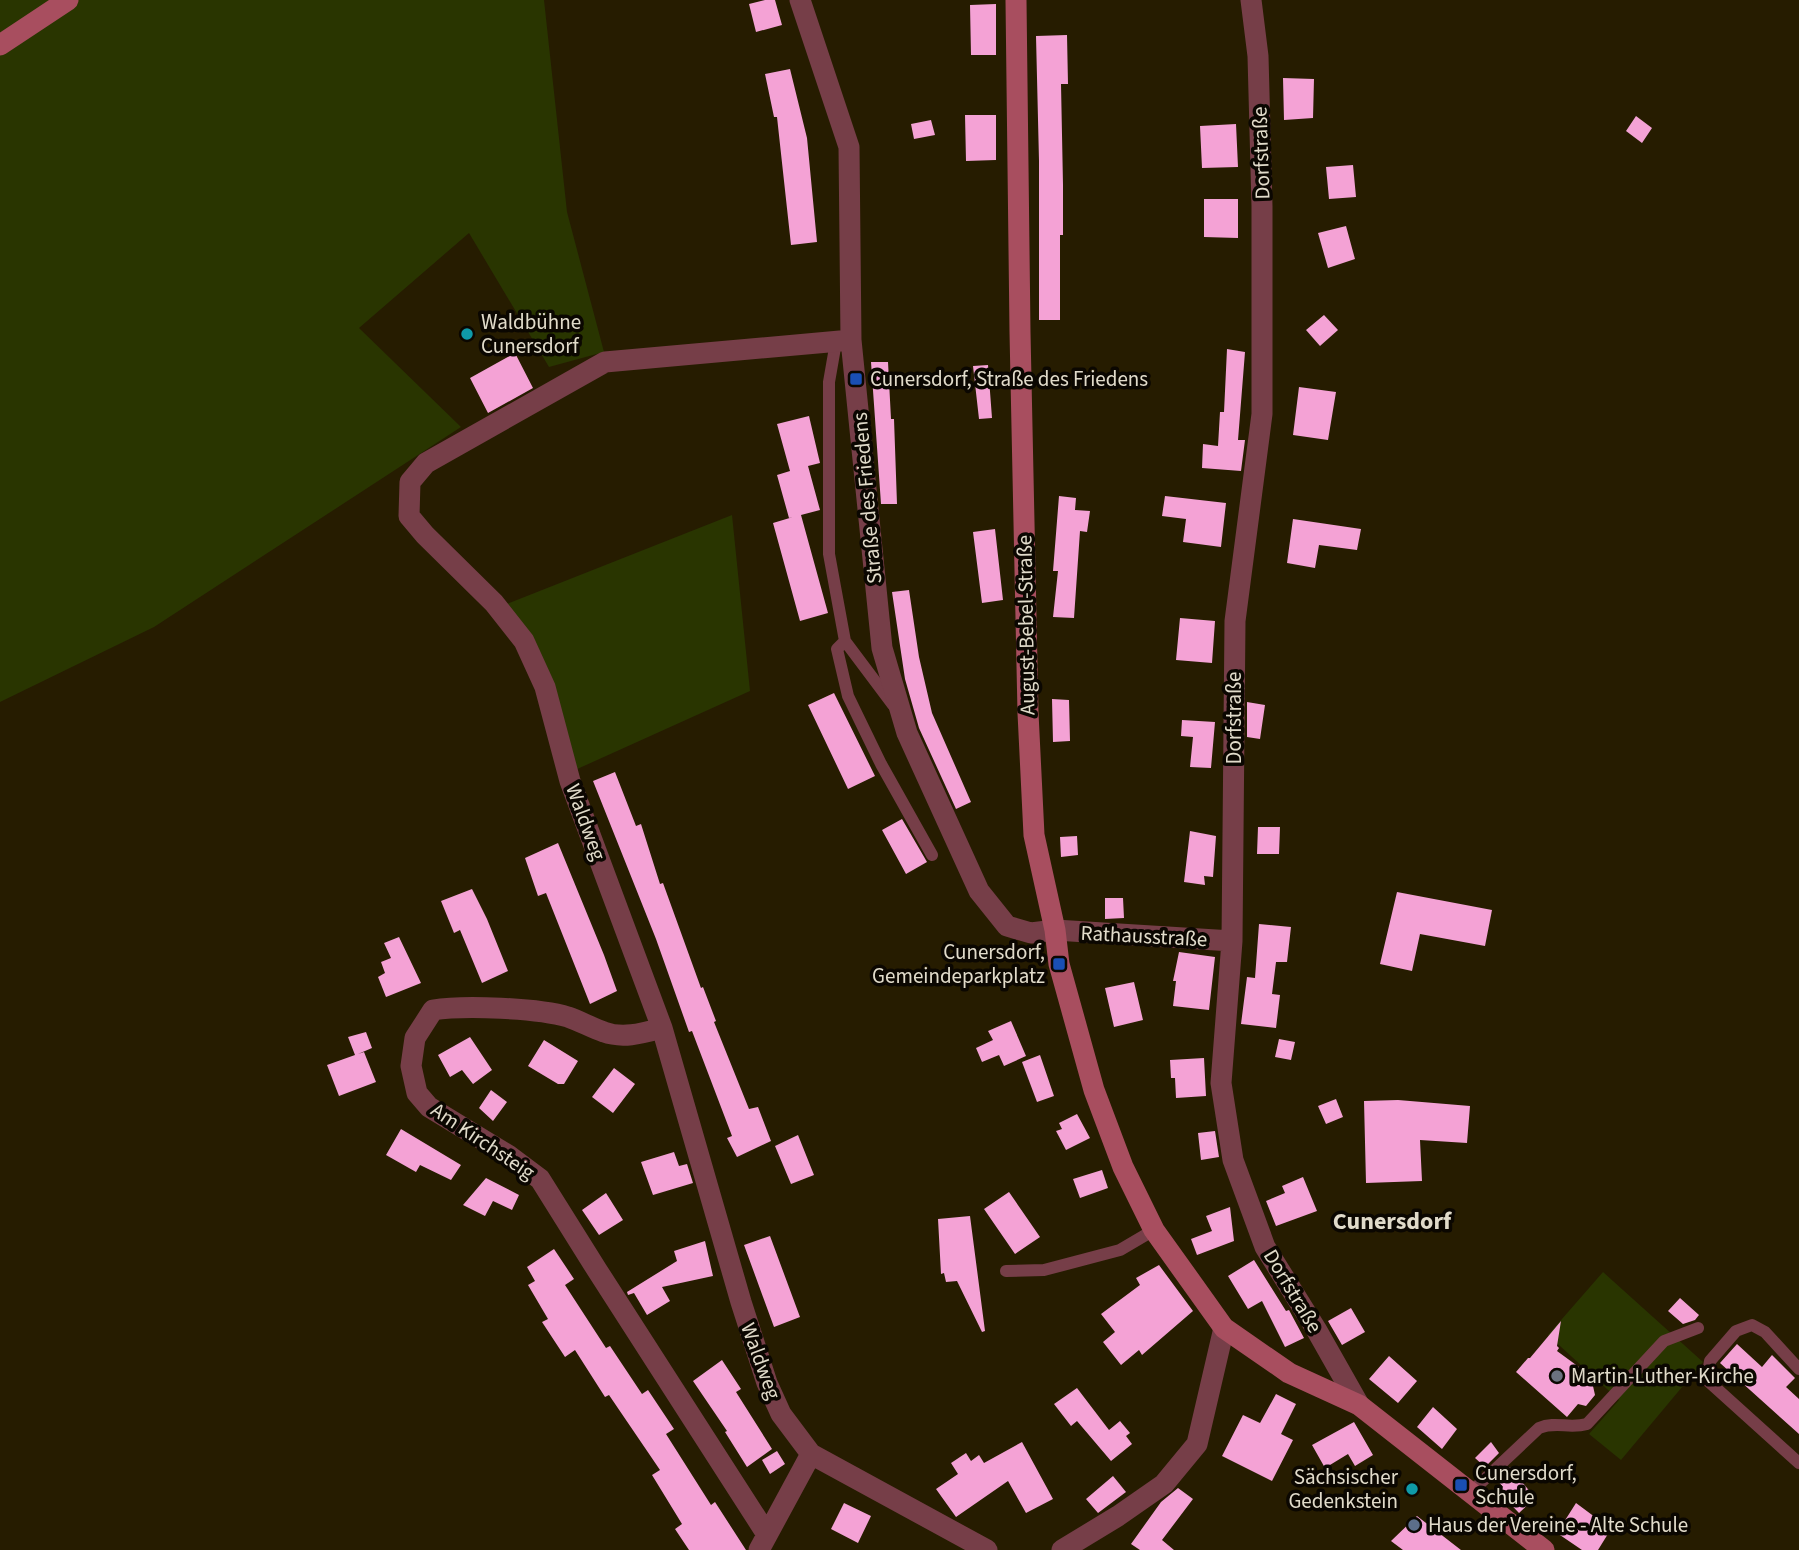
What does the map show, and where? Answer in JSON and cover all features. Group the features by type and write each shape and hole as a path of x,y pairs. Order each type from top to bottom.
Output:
{"main road":[{"path":"0,45 68,0"},
{"name":"August-Bebel-Straße","path":"1016,0 1020,345 1028,713 1034,835 1055,930 1059,964 1094,1090 1123,1167 1154,1230 1224,1328 1289,1373 1359,1405 1545,1550"}],"street":[{"name":"Straße des Friedens","path":"800,0 849,147 844,341 882,648 908,733 979,891 1007,926 1031,933 1055,930"},
{"name":"Dorfstraße","path":"1251,0 1258,55 1262,206 1262,414 1235,621 1233,941 1221,1083 1233,1160 1265,1247 1317,1328 1359,1405"},
{"name":"Waldweg","path":"844,341 605,362 426,463 410,482 409,516 425,536 494,603 524,641 545,687 570,780 662,1028 741,1302 767,1382 781,1414 811,1454 987,1550"},
{"name":"Rathausstraße","path":"1055,930 1233,941"},
{"name":"Am Kirchsteig","path":"662,1028 634,1036 607,1033 567,1017 519,1010 433,1010 415,1038 411,1066 417,1093 429,1107 509,1155 540,1179 763,1541"},
{"path":"1062,1550 1164,1484 1196,1444 1224,1328"},
{"path":"763,1541 811,1454"}],"lane":[{"path":"844,341 829,382 830,554 845,641 903,719"},
{"path":"845,641 837,649 848,696 881,764 932,855"},
{"path":"1006,1271 1044,1270 1120,1250 1154,1230"},
{"path":"1797,1457 1707,1380 1710,1362 1736,1331 1752,1325 1765,1332 1799,1368"},
{"path":"1471,1492 1539,1428 1550,1424 1576,1427 1587,1424 1664,1341 1698,1328"}],"green space":[{"path":"0,0 544,0 567,212 604,352 549,367 469,233 359,328 461,427 154,627 0,702"},
{"path":"732,515 750,691 575,770 504,605"},
{"path":"1603,1272 1703,1362 1621,1460 1589,1434 1619,1400 1548,1335"}],"building":[{"path":"775,0 782,25 756,32 749,4"},
{"path":"996,4 996,55 971,55 970,5"},
{"path":"1067,35 1068,84 1061,84 1063,235 1060,235 1060,320 1039,320 1036,36"},
{"path":"790,69 807,138 817,242 791,245 777,117 774,117 765,74"},
{"path":"1283,78 1314,79 1313,118 1284,120"},
{"path":"965,115 996,115 996,160 966,161"},
{"path":"1636,116 1652,128 1642,143 1626,131"},
{"path":"931,120 935,135 914,139 911,124"},
{"path":"1236,124 1238,167 1202,168 1200,126"},
{"path":"1353,165 1356,197 1329,199 1326,167"},
{"path":"1204,199 1238,199 1238,238 1204,237"},
{"path":"1346,226 1355,259 1328,268 1318,233"},
{"path":"1324,315 1338,330 1320,346 1306,330"},
{"path":"1227,349 1245,352 1238,440 1245,440 1241,471 1202,468 1203,444 1218,446 1220,412 1224,412"},
{"path":"515,353 533,388 488,413 470,378"},
{"path":"871,362 888,362 891,419 894,419 897,504 881,504"},
{"path":"988,365 992,418 979,419 973,366"},
{"path":"1299,387 1336,392 1328,440 1293,435"},
{"path":"809,416 820,463 808,466 820,510 801,515 828,613 800,621 773,523 793,517 789,518 777,475 790,471 777,424"},
{"path":"1059,496 1076,498 1075,510 1090,511 1087,532 1080,531 1074,618 1053,617 1058,571 1053,571"},
{"path":"1165,496 1226,503 1221,547 1183,542 1186,519 1162,516"},
{"path":"1293,519 1361,529 1357,550 1319,545 1315,568 1287,563"},
{"path":"995,529 1003,600 982,603 973,532"},
{"path":"909,590 919,657 932,713 971,802 956,809 919,728 905,679 892,592"},
{"path":"1180,618 1215,621 1212,663 1176,660"},
{"path":"834,693 875,776 848,789 808,705"},
{"path":"1052,699 1069,700 1070,741 1053,742"},
{"path":"1247,702 1265,705 1260,739 1247,737"},
{"path":"1182,720 1215,722 1211,768 1190,767 1193,737 1181,736"},
{"path":"615,772 636,826 641,824 660,884 663,883 749,1109 758,1107 771,1141 737,1157 727,1138 732,1136 692,1031 689,1032 656,939 593,781"},
{"path":"902,819 927,862 906,874 882,830"},
{"path":"1258,827 1280,827 1279,854 1257,854"},
{"path":"1190,831 1216,836 1213,877 1204,876 1205,885 1184,882"},
{"path":"1077,836 1078,855 1061,857 1060,837"},
{"path":"558,843 617,991 590,1004 546,893 538,896 525,858"},
{"path":"472,889 508,971 482,983 460,930 454,933 441,901"},
{"path":"1397,892 1492,910 1485,946 1420,934 1412,971 1380,964"},
{"path":"1105,898 1123,898 1124,918 1105,919"},
{"path":"1259,924 1291,927 1287,962 1276,962 1272,994 1280,995 1276,1028 1241,1024 1247,977 1255,978"},
{"path":"399,937 421,983 386,997 378,977 385,973 381,962 391,958 384,943"},
{"path":"1179,952 1215,957 1209,1010 1173,1006 1176,981 1173,981"},
{"path":"1134,982 1143,1020 1114,1027 1105,988"},
{"path":"1011,1021 1026,1056 1004,1066 999,1055 982,1062 976,1048 993,1040 988,1031"},
{"path":"366,1032 372,1048 358,1054 364,1052 376,1082 339,1096 327,1065 355,1055 348,1037"},
{"path":"470,1037 492,1070 473,1084 462,1070 450,1077 438,1055"},
{"path":"1279,1039 1295,1042 1291,1060 1275,1057"},
{"path":"544,1040 578,1061 564,1084 558,1084 528,1066"},
{"path":"1040,1055 1054,1096 1037,1102 1022,1062"},
{"path":"1204,1058 1206,1096 1176,1098 1175,1078 1171,1078 1170,1060"},
{"path":"614,1068 635,1084 613,1113 592,1097"},
{"path":"491,1090 507,1102 493,1121 479,1108"},
{"path":"1336,1099 1343,1117 1326,1124 1318,1106"},
{"path":"1398,1100 1470,1106 1467,1143 1420,1140 1422,1181 1366,1183 1364,1101"},
{"path":"1077,1114 1090,1138 1066,1150 1056,1131 1062,1129 1059,1123"},
{"path":"401,1129 461,1165 451,1180 420,1165 416,1172 386,1155"},
{"path":"1215,1131 1219,1157 1201,1160 1198,1133"},
{"path":"798,1135 814,1175 791,1184 775,1146"},
{"path":"674,1152 679,1166 687,1164 693,1183 653,1195 641,1162"},
{"path":"1102,1170 1108,1188 1080,1198 1073,1179"},
{"path":"1303,1177 1317,1211 1276,1226 1266,1201 1285,1193 1282,1186"},
{"path":"486,1178 519,1195 512,1210 493,1201 485,1216 463,1205"},
{"path":"1009,1192 1040,1237 1015,1254 984,1209"},
{"path":"606,1193 623,1220 599,1235 582,1210"},
{"path":"1230,1207 1234,1241 1197,1255 1191,1239 1212,1231 1206,1216"},
{"path":"970,1216 985,1331 982,1332 957,1281 946,1282 944,1273 941,1274 938,1219"},
{"path":"770,1236 800,1317 774,1327 744,1245"},
{"path":"705,1241 713,1276 662,1287 670,1301 647,1315 634,1293 628,1295 627,1292 677,1261 674,1251"},
{"path":"554,1249 574,1279 565,1285 606,1348 610,1346 642,1394 648,1390 674,1429 666,1434 711,1505 715,1502 746,1550 689,1550 675,1529 682,1524 652,1475 660,1470 609,1395 605,1397 575,1350 565,1357 542,1322 548,1319 528,1285 535,1281 527,1267"},
{"path":"1254,1260 1286,1311 1289,1310 1304,1338 1285,1347 1262,1301 1248,1309 1228,1276"},
{"path":"1159,1265 1193,1311 1142,1355 1139,1350 1121,1365 1103,1342 1115,1332 1101,1314 1140,1285 1136,1278"},
{"path":"1680,1298 1699,1315 1695,1320 1683,1324 1668,1311"},
{"path":"1351,1308 1365,1332 1342,1345 1328,1321"},
{"name":"Martin-Luther-Kirche","path":"1561,1321 1557,1351 1598,1381 1593,1386 1595,1395 1586,1406 1578,1404 1567,1417 1516,1372"},
{"path":"1737,1344 1762,1367 1772,1355 1795,1378 1786,1387 1799,1399 1799,1434 1720,1363"},
{"path":"1389,1356 1417,1381 1398,1403 1369,1379"},
{"path":"722,1360 741,1389 736,1392 772,1449 747,1467 725,1432 727,1431 693,1381"},
{"path":"1077,1388 1109,1430 1120,1421 1130,1433 1126,1436 1132,1444 1111,1461 1077,1421 1071,1426 1054,1404"},
{"path":"1276,1394 1296,1404 1281,1434 1293,1440 1272,1481 1222,1456 1243,1415 1260,1423"},
{"path":"1433,1407 1457,1429 1442,1449 1417,1427"},
{"path":"1354,1422 1373,1455 1355,1466 1348,1454 1325,1468 1312,1445"},
{"path":"1022,1442 1053,1499 1026,1513 1008,1481 956,1517 936,1489 958,1474 951,1463 966,1453 971,1461 979,1455 984,1463"},
{"path":"1491,1442 1499,1453 1485,1467 1475,1458"},
{"path":"777,1451 785,1464 770,1474 762,1460"},
{"path":"1510,1467 1535,1498 1519,1513 1498,1491 1503,1487 1497,1480"},
{"path":"1113,1476 1126,1492 1098,1513 1086,1499"},
{"path":"1178,1488 1193,1499 1162,1540 1174,1550 1140,1550 1131,1544 1161,1502"},
{"path":"844,1503 871,1516 858,1543 831,1529"},
{"path":"1576,1503 1611,1529 1598,1550 1582,1550 1557,1533"},
{"name":"Haus der Vereine - Alte Schule","path":"1417,1516 1461,1550 1403,1550 1391,1541"}],"place":[{"name":"Waldbühne Cunersdorf","path":"467,334"},
{"name":"Cunersdorf, Straße des Friedens","path":"856,379"},
{"name":"Cunersdorf, Gemeindeparkplatz","path":"1059,964"},
{"name":"Martin-Luther-Kirche","path":"1557,1376"},
{"name":"Cunersdorf, Schule","path":"1461,1485"},
{"name":"Sächsischer Gedenkstein","path":"1412,1489"},
{"name":"Haus der Vereine - Alte Schule","path":"1414,1525"}],"district":[{"name":"Cunersdorf","path":"1392,1221"}]}
